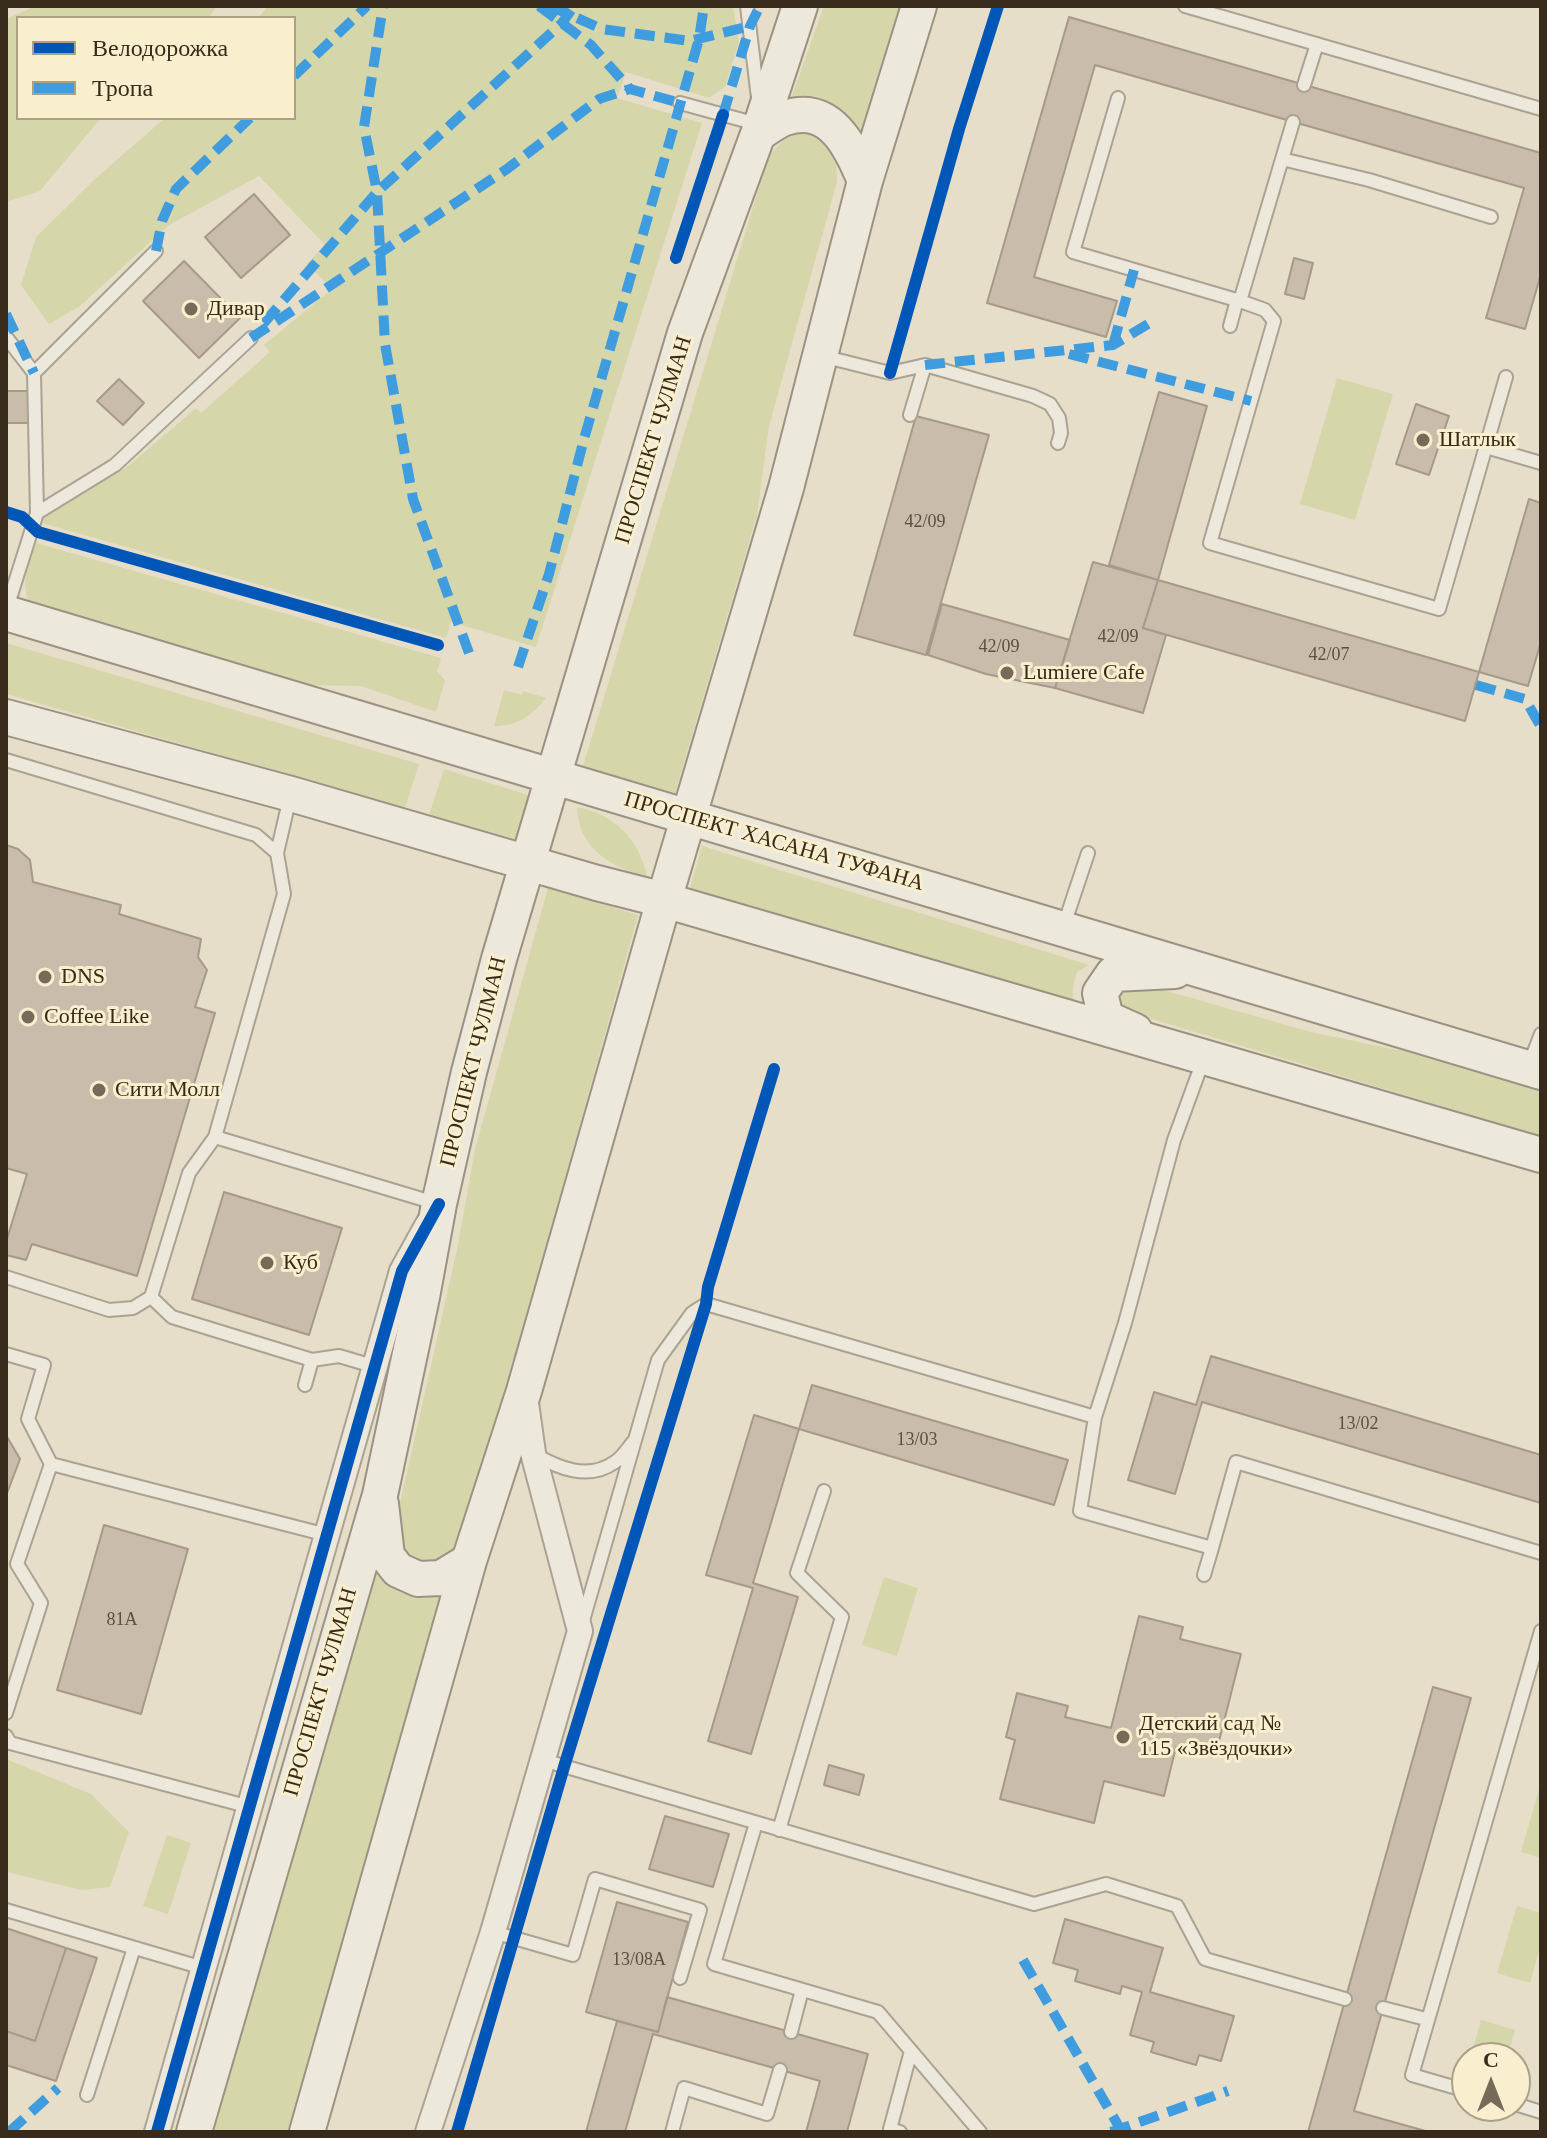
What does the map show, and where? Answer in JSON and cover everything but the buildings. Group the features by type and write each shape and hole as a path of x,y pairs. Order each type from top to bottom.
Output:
{"main road":[{"name":"ПРОСПЕКТ ЧУЛМАН","path":"194,2132 380,1495 469,1072 527,863 685,333 800,6"},
{"path":"307,2132 469,1561 524,1391 786,488 865,181 919,6"},
{"path":"759,129 786,118 813,117 831,124 849,143 865,181"},
{"name":"ПРОСПЕКТ ХАСАНА ТУФАНА","path":"6,612 1535,1070"},
{"path":"6,717 664,900 1541,1155"},
{"path":"1191,1054 1106,1018 1100,993 1113,974 1204,969"},
{"path":"380,1495 387,1556 398,1570 418,1579 441,1578 469,1561"}],"street":[{"path":"157,2132 402,1271 439,1204"},
{"path":"428,2132 493,1932 580,1631 533,1453 524,1391"}],"lane":[{"path":"680,103 759,129 747,6"},
{"path":"1185,6 1541,109"},
{"path":"1304,85 1317,44"},
{"path":"1118,98 1073,252 1239,300 1265,310 1274,321 1210,543 1439,609 1506,377"},
{"path":"1230,326 1293,122"},
{"path":"1282,159 1369,180 1491,217"},
{"path":"34,373 156,251"},
{"path":"6,337 34,373 37,513 6,612"},
{"path":"37,513 115,465 251,338"},
{"path":"819,355 890,373 925,365 1033,396 1050,404 1059,418 1061,433 1058,443"},
{"path":"910,415 925,365"},
{"path":"1486,447 1541,463"},
{"path":"6,760 256,835 277,853"},
{"path":"6,1277 109,1310 133,1308 151,1297 189,1173 215,1137 284,894 277,853 291,794"},
{"path":"1063,928 1088,853"},
{"path":"1535,1070 1541,1034"},
{"path":"1191,1054 1174,1140 1125,1323 1095,1417 1080,1511 1212,1548"},
{"path":"215,1137 439,1204"},
{"path":"151,1297 172,1317 312,1360 339,1356 376,1367"},
{"path":"580,1631 658,1360 692,1313 706,1304 1095,1417"},
{"path":"6,1354 44,1365 28,1419 51,1464 17,1564 41,1603 6,1713"},
{"path":"305,1385 312,1360"},
{"path":"533,1453 561,1469 588,1471 615,1463 635,1440"},
{"path":"1204,1575 1236,1462 1541,1553"},
{"path":"51,1464 327,1535"},
{"path":"779,1830 842,1617 797,1573 824,1491"},
{"path":"1451,2086 1412,2075 1541,1631"},
{"path":"6,1736 10,1743 250,1807"},
{"path":"543,1760 1034,1904 1106,1884 1177,1906 1205,1959 1345,1999"},
{"path":"756,1823 714,1964 878,2012 980,2132"},
{"path":"493,1932 573,1955 595,1879 700,1910 680,1978"},
{"path":"6,1910 203,1968"},
{"path":"87,2095 134,1948"},
{"path":"791,2032 802,1990"},
{"path":"1383,2008 1426,2019"},
{"path":"900,2132 890,2129 911,2051"},
{"path":"672,2132 684,2088 767,2114 780,2070"}],"green space":[{"path":"36,6 217,6 210,16 16,16 16,120 99,120 40,191 6,202 6,19"},
{"path":"268,6 733,6 739,42 725,87 709,98 626,72 617,98 702,123 536,647 451,622 446,638 42,523 44,518 128,466 196,408 201,413 270,352 264,345 332,289 307,264 325,245 259,176 169,225 80,306 49,324 21,285 36,237 96,178 163,120 296,120 296,16 260,16"},
{"path":"824,6 903,6 863,134 847,116 831,107 789,104"},
{"path":"805,132 822,139 832,149 837,182 769,426 757,515 675,793 583,766 767,161 782,142"},
{"path":"1337,378 1393,394 1355,520 1300,504"},
{"path":"36,543 441,658 437,671 445,680 436,712 361,686 294,685 31,604 25,582"},
{"path":"6,643 419,764 405,808 6,694"},
{"path":"504,690 522,695 523,691 546,698 523,719 494,726"},
{"path":"444,769 535,797 523,841 429,815"},
{"path":"577,807 602,816 623,830 638,851 647,876 621,868 599,854 583,834"},
{"path":"702,846 1089,965 1077,972 1075,977 1073,996 1076,1012 690,888"},
{"path":"548,888 638,915 465,1539 447,1561 422,1563 402,1548 397,1538 396,1521 458,1245 475,1149"},
{"path":"1142,984 1311,1032 1407,1052 1541,1092 1541,1136 1125,1011 1118,1003 1124,988"},
{"path":"372,1567 388,1584 405,1594 424,1596 447,1590 292,2132 208,2132 240,2037"},
{"path":"884,1577 918,1588 897,1656 862,1645"},
{"path":"6,1759 91,1794 129,1832 110,1887 82,1890 6,1872"},
{"path":"1541,1782 1541,1858 1521,1852"},
{"path":"167,1835 191,1843 168,1914 143,1906"},
{"path":"1517,1906 1541,1913 1541,1944 1530,1983 1497,1973"},
{"path":"1481,2020 1515,2030 1512,2042 1475,2042"}],"marked path":[{"path":"296,74 367,6"},
{"path":"264,323 377,192 364,127 383,6"},
{"path":"539,6 591,45 630,89"},
{"path":"550,6 602,29 690,41 750,26"},
{"path":"469,653 413,499 385,344 377,192 562,23 574,6"},
{"path":"518,667 549,574 584,439 699,39 704,6"},
{"path":"723,115 750,26 760,6"},
{"path":"251,338 507,169 599,99 630,89 680,103"},
{"path":"156,251 162,221 176,189 248,120"},
{"path":"1113,345 1134,270"},
{"path":"6,314 34,373"},
{"path":"925,365 1113,345 1148,324"},
{"path":"1069,354 1251,401"},
{"path":"1476,685 1525,699 1541,727"},
{"path":"1023,1960 1122,2132"},
{"path":"9,2132 58,2088"},
{"path":"1111,2132 1228,2091"}],"cycle path":[{"path":"890,373 959,129 998,6"},
{"path":"676,258 723,115"},
{"path":"6,512 22,517 38,532 438,645"},
{"path":"457,2132 774,1069"},
{"path":"157,2132 402,1271 439,1204"}],"place":[{"name":"Дивар","path":"191,309"},
{"name":"Шатлык","path":"1423,440"},
{"name":"Lumiere Cafe","path":"1007,673"},
{"name":"DNS","path":"45,977"},
{"name":"Coffee Like","path":"28,1017"},
{"name":"Сити Молл","path":"99,1090"},
{"name":"Куб","path":"267,1263"},
{"name":"Детский сад № 115 «Звёздочки»","path":"1123,1737"}]}
